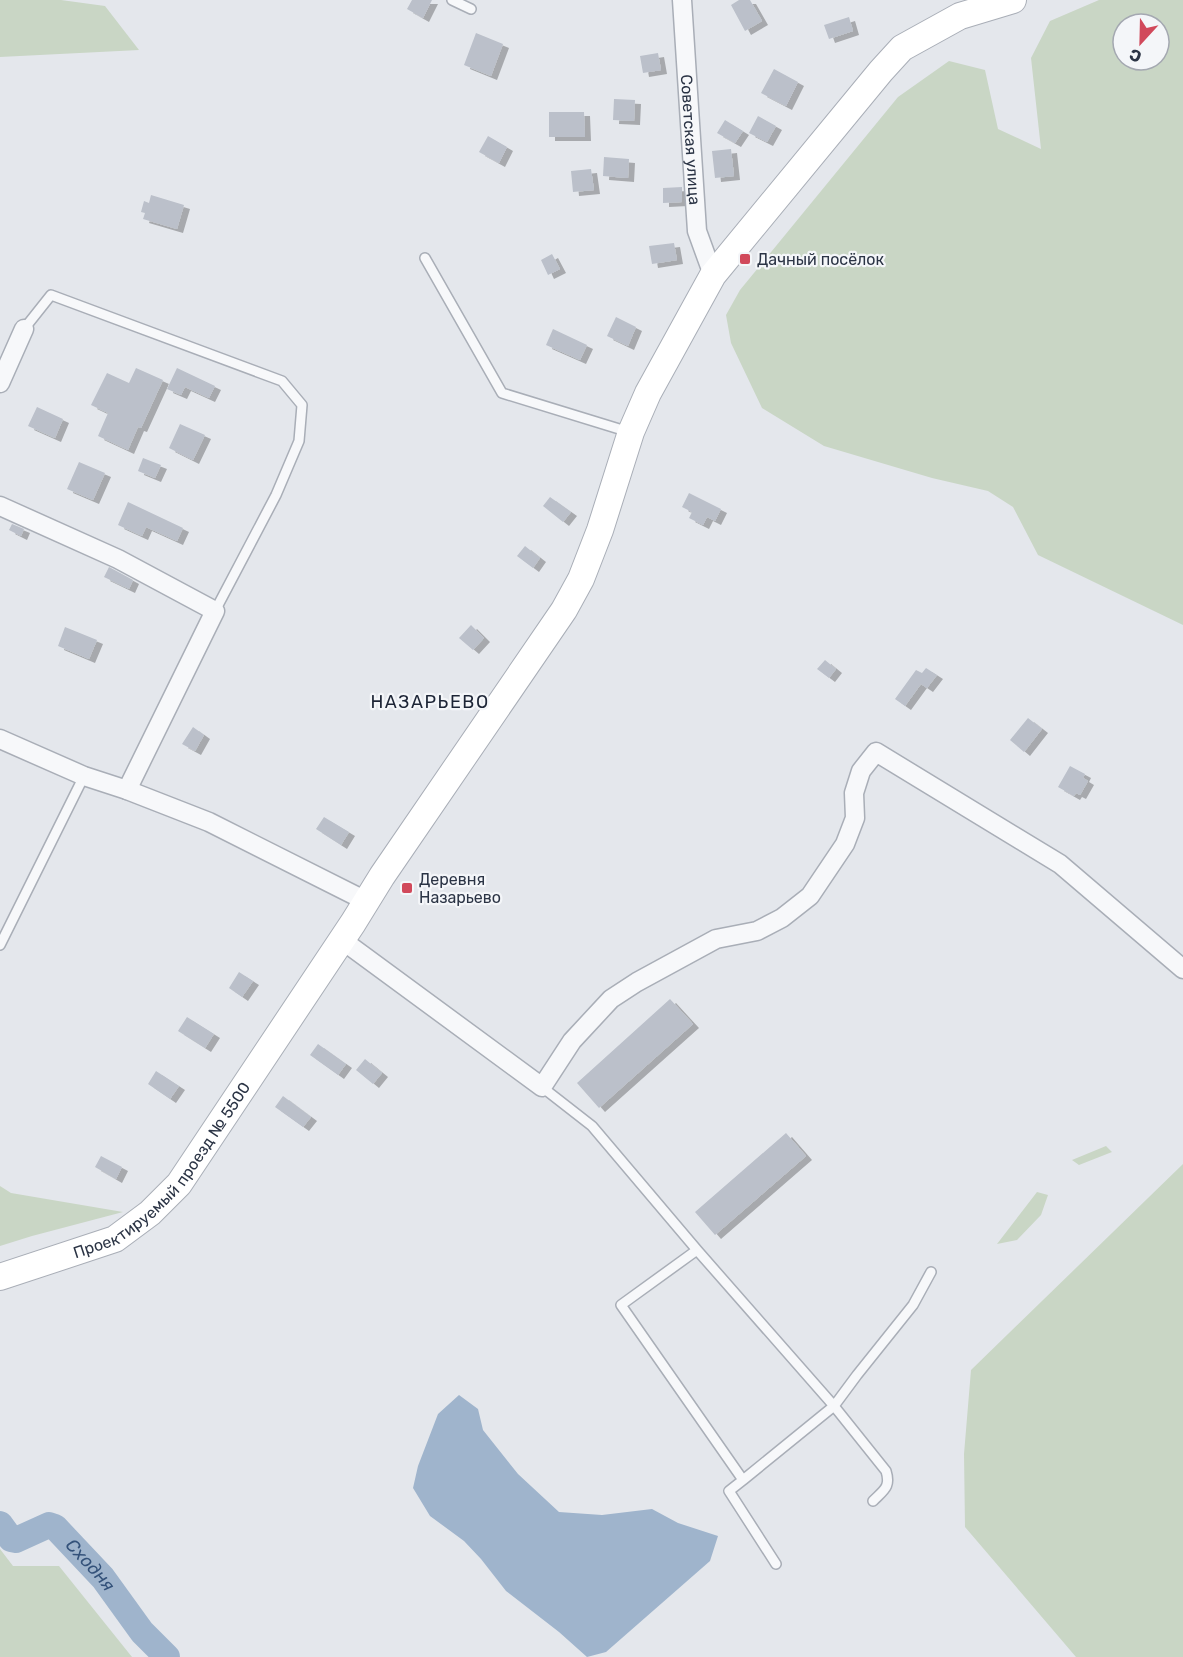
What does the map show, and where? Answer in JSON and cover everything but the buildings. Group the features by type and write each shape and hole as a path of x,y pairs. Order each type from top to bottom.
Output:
{"street":[{"name":"Советская улица","path":"682,0 698,231 713,275"},
{"name":"Проектируемый проезд № 5500","path":"0,1277 115,1239 150,1213 179,1184 408,837 564,610 581,579 600,530 631,432 648,393 713,275 902,48 960,16 1013,0"},
{"path":"0,383 24,329"},
{"path":"0,506 118,559 215,611 127,790"},
{"path":"0,739 84,776 209,822 366,901"},
{"path":"342,940 542,1088 572,1041 610,999 716,939 757,931 782,918 810,896 845,844 855,818 854,793 861,771 876,752 1060,864 1183,969"}],"lane":[{"path":"452,0 471,9"},
{"path":"425,258 502,393 631,432"},
{"path":"24,329 51,295 282,381 302,405 299,441 276,495 215,611"},
{"path":"0,945 84,776"},
{"path":"542,1088 592,1126 834,1406 886,1471 889,1480 887,1488 873,1501"},
{"path":"697,1250 621,1305 743,1480"},
{"path":"776,1564 729,1491 834,1406 913,1305 931,1272"}],"green space":[{"path":"0,0 61,0 105,6 139,50 0,57"},
{"path":"1099,0 1183,0 1183,625 1038,555 1013,507 988,491 932,478 824,446 762,408 731,343 726,315 740,290 898,97 949,61 985,70 998,129 1041,149 1031,58 1050,21"},
{"path":"1106,1146 1112,1152 1079,1165 1072,1160"},
{"path":"1183,1164 1183,1657 1076,1657 965,1527 964,1454 971,1370"},
{"path":"0,1186 11,1193 123,1212 0,1246"},
{"path":"1037,1192 1048,1195 1041,1215 1017,1240 997,1244"},
{"path":"0,1549 13,1566 59,1566 132,1657 0,1657"}],"water":[{"path":"459,1395 478,1409 483,1430 518,1474 559,1512 602,1515 652,1509 678,1523 718,1536 710,1561 606,1652 587,1657 506,1591 464,1541 430,1516 413,1488 418,1466 438,1414"}],"waterway":[{"name":"Сходня","path":"0,1524 11,1539 16,1540 49,1525 55,1527 103,1578 142,1632 167,1657"}],"place":[{"name":"Дачный посёлок","path":"745,259"},
{"name":"Деревня Назарьево","path":"407,888"}],"district":[{"name":"НАЗАРЬЕВО","path":"430,702"}]}
